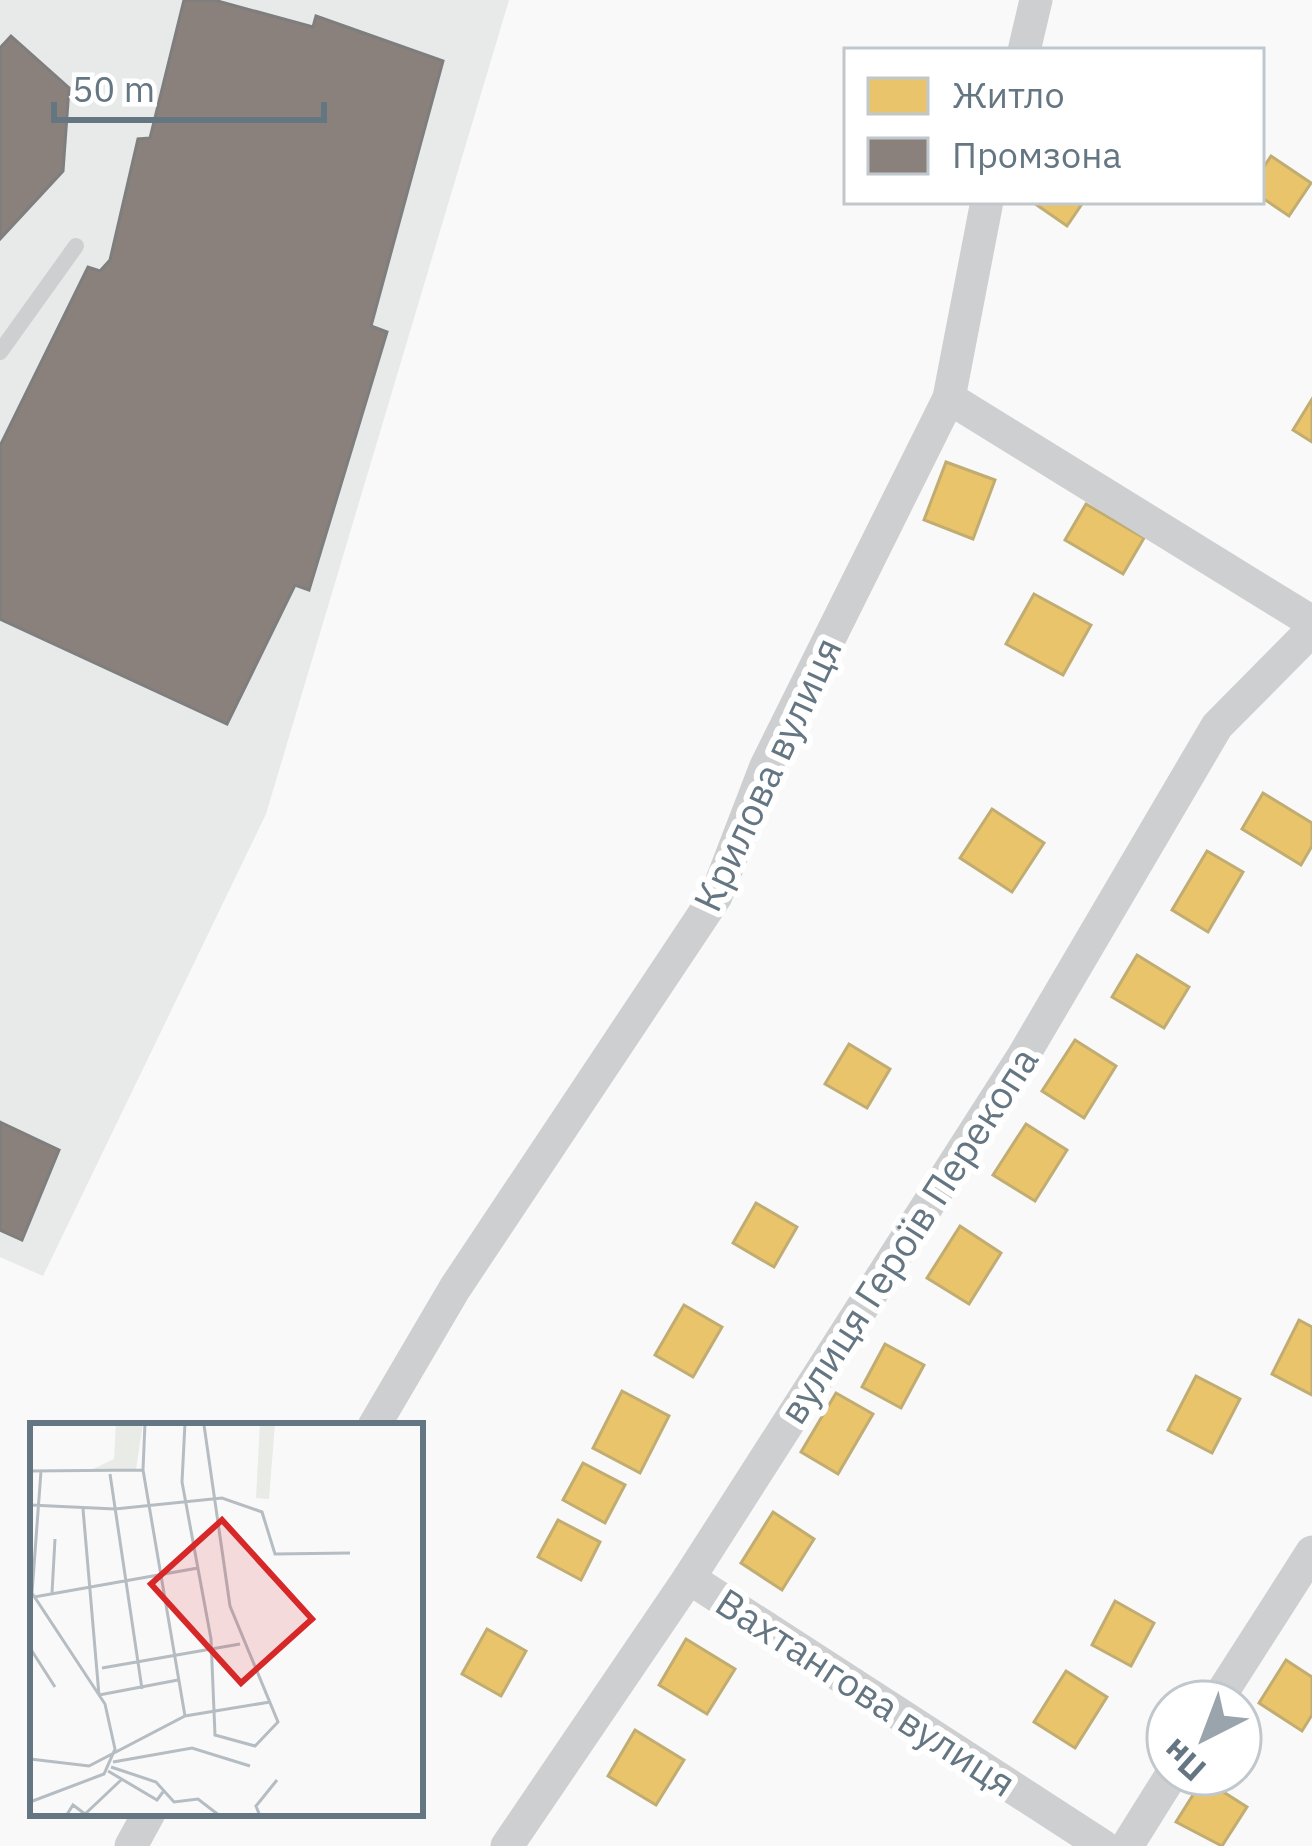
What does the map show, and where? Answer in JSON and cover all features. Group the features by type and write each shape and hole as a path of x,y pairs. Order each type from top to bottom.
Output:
{"street":[{"path":"1025,48 1036,0"},
{"name":"Крилова вулиця","path":"376,1423 455,1288 716,896 766,766 949,398 986,204"},
{"path":"949,398 1312,626"},
{"name":"вулиця Героїв Перекопа","path":"507,1846 689,1578 1022,1058 1217,726 1312,626"},
{"path":"1231,1678 1312,1552"},
{"name":"Вахтангова вулиця","path":"689,1578 1103,1846"},
{"path":"1127,1846 1157,1798"},
{"path":"130,1846 147,1816"}],"lane":[{"path":"0,352 76,246"}],"shaded area":[{"path":"0,0 509,0 266,814 43,1276 0,1257"}],"building: Житло":[{"path":"1271,156 1311,183 1289,216 1264,199 1264,166"},
{"path":"1035,204 1082,204 1067,226"},
{"path":"1312,399 1312,442 1293,430"},
{"path":"946,462 995,480 973,539 924,520"},
{"path":"1086,504 1144,538 1123,574 1065,540"},
{"path":"1034,594 1091,625 1063,675 1006,644"},
{"path":"1263,793 1312,823 1312,846 1301,865 1242,829"},
{"path":"992,809 1044,843 1012,892 960,858"},
{"path":"1207,851 1243,872 1208,932 1172,910"},
{"path":"1137,955 1189,987 1164,1028 1112,997"},
{"path":"1075,1040 1116,1066 1084,1118 1042,1091"},
{"path":"849,1044 890,1069 867,1108 825,1084"},
{"path":"1026,1124 1067,1150 1035,1201 993,1175"},
{"path":"756,1203 797,1227 774,1267 733,1243"},
{"path":"960,1226 1001,1253 969,1304 927,1278"},
{"path":"684,1305 722,1327 693,1377 655,1355"},
{"path":"1299,1320 1312,1327 1312,1395 1272,1374"},
{"path":"885,1344 924,1365 901,1408 862,1387"},
{"path":"1196,1376 1240,1399 1212,1453 1168,1430"},
{"path":"622,1391 669,1416 640,1473 593,1448"},
{"path":"836,1393 873,1414 838,1474 801,1452"},
{"path":"583,1463 625,1485 605,1523 563,1500"},
{"path":"773,1512 814,1539 782,1590 741,1563"},
{"path":"558,1520 600,1542 581,1580 538,1557"},
{"path":"1115,1601 1154,1623 1131,1666 1092,1645"},
{"path":"487,1629 526,1651 501,1696 462,1674"},
{"path":"686,1639 735,1669 707,1714 659,1685"},
{"path":"1286,1660 1312,1677 1312,1715 1302,1731 1264,1706 1264,1695"},
{"path":"1066,1671 1107,1697 1075,1748 1034,1722"},
{"path":"635,1730 684,1760 656,1805 608,1776"},
{"path":"1191,1798 1233,1798 1247,1807 1222,1846 1176,1822"}],"building: Промзона":[{"path":"184,0 214,0 313,27 316,16 443,61 371,326 387,332 309,590 295,585 227,724 0,619 0,446 88,267 100,271 110,260 138,139 150,138"},
{"path":"11,36 69,88 63,171 0,239 0,48"},
{"path":"0,1122 59,1150 22,1240 0,1230"}]}
